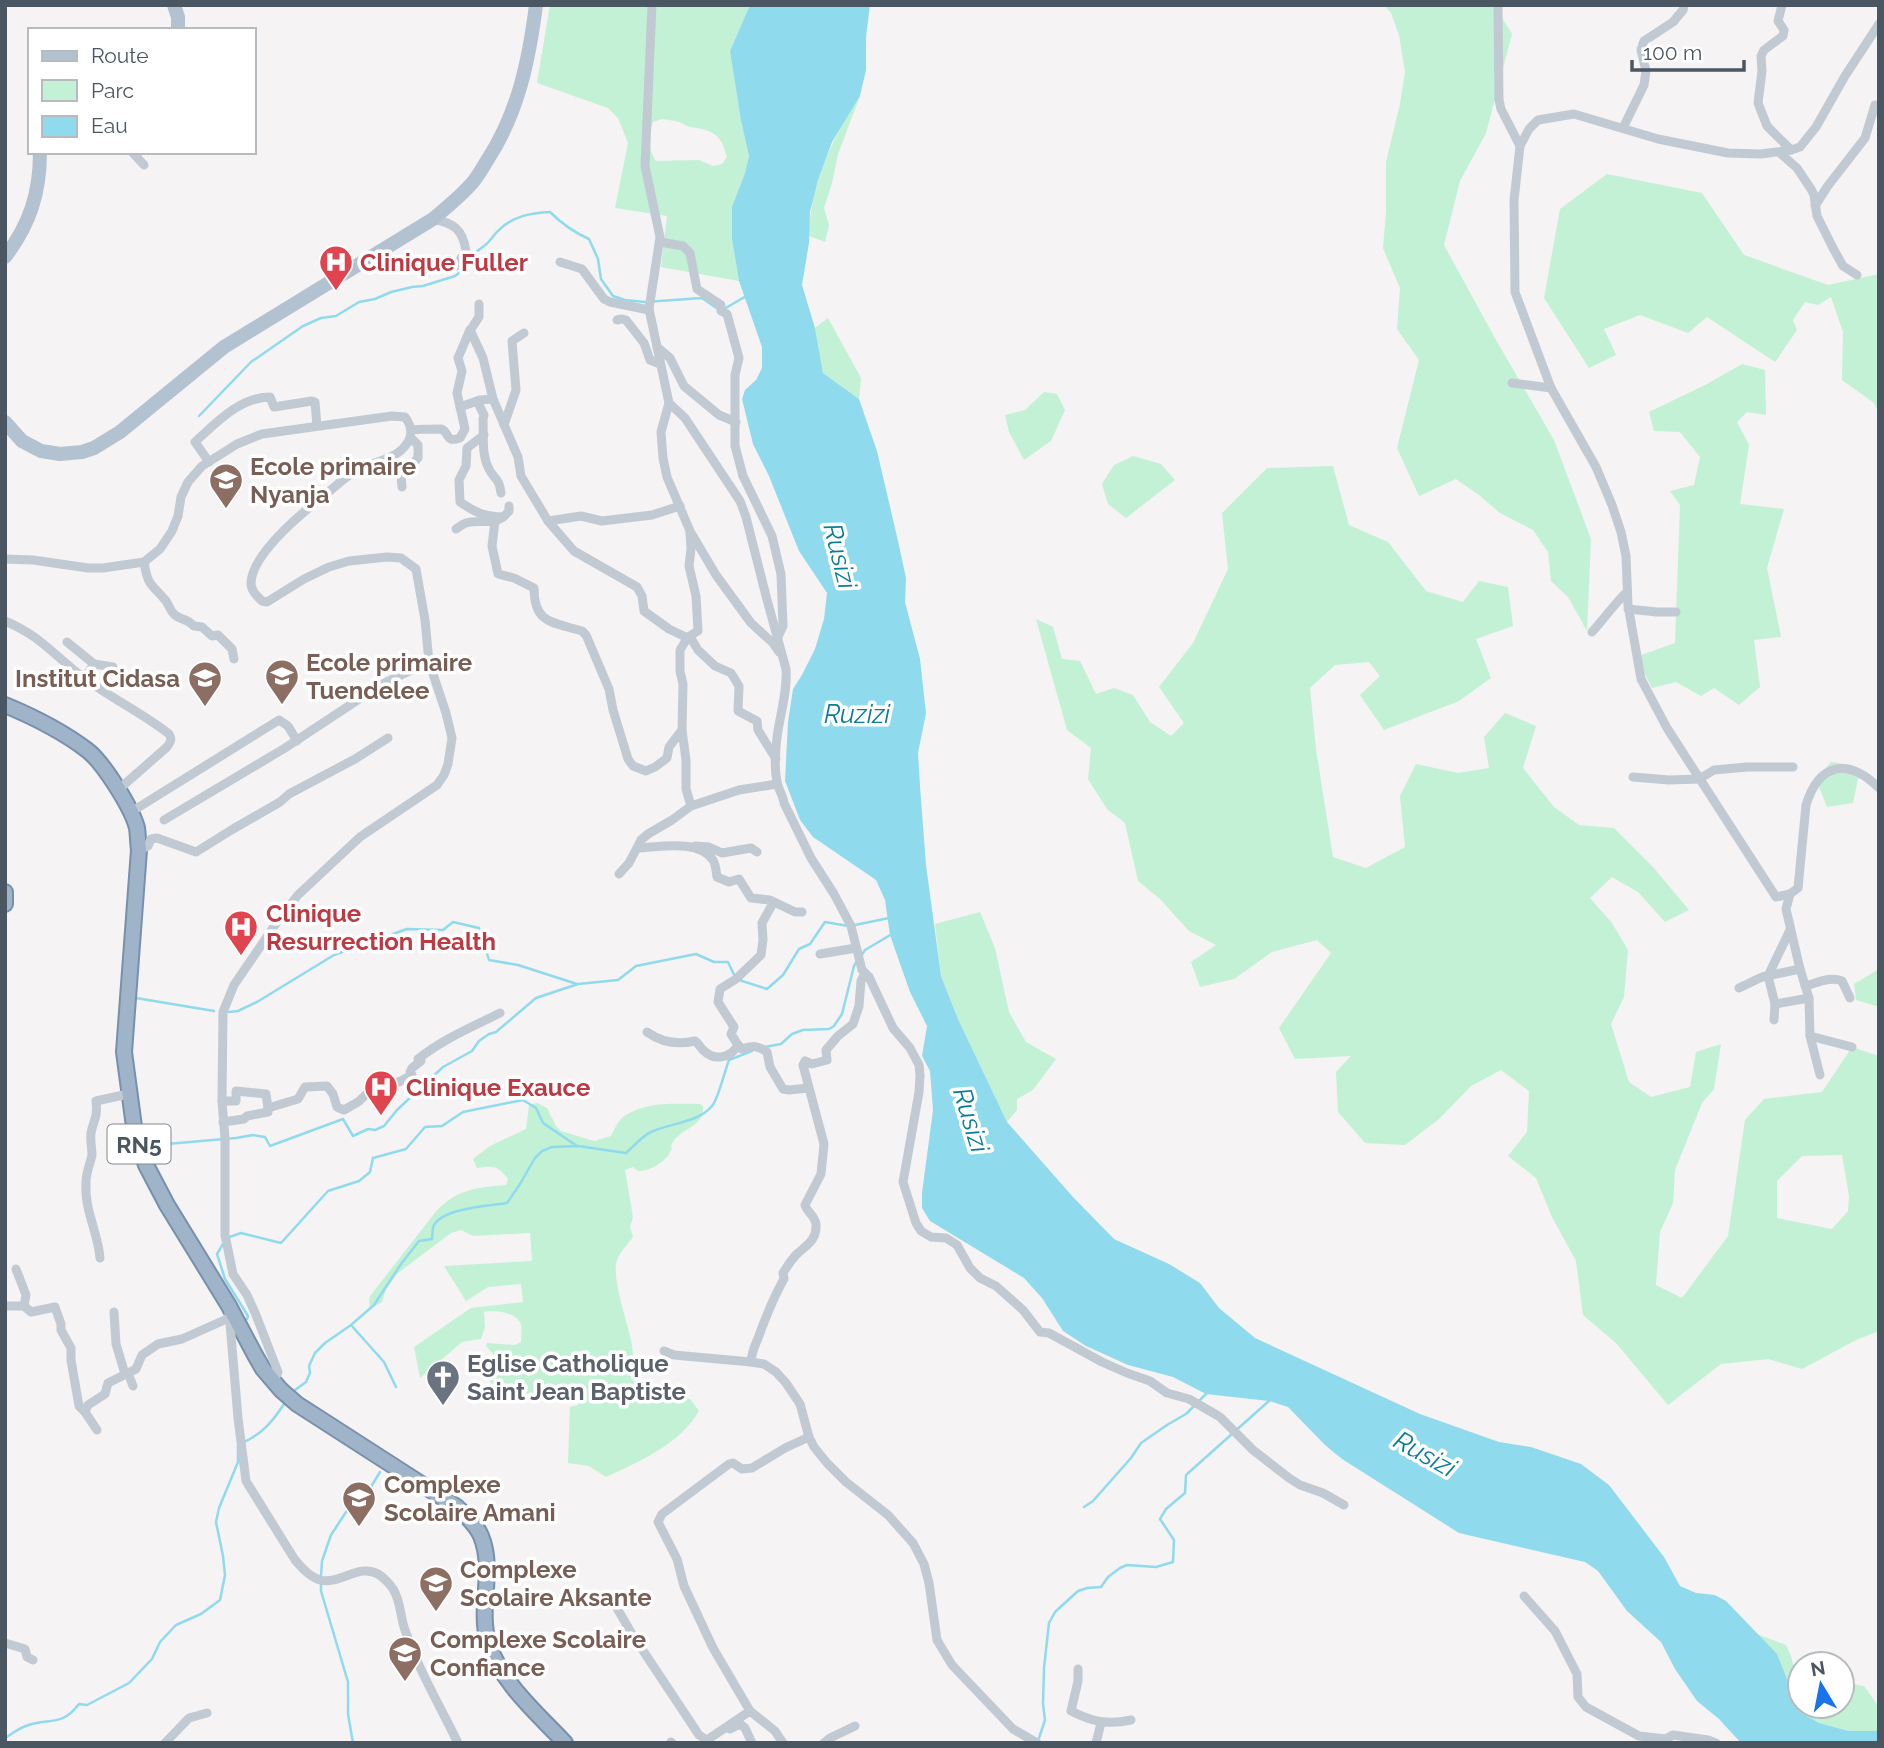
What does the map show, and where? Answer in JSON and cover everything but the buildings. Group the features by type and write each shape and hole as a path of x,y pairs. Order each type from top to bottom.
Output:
{"highway":[{"name":"RN5","path":"5,705 35,717 89,751 118,790 137,829 139,850 124,1052 135,1134 146,1165 167,1205 263,1369 281,1390 298,1404 417,1479 457,1507 472,1522 480,1535 488,1571 485,1598 487,1638 493,1655 510,1684 565,1743"},
{"path":"5,892 5,904"}],"main road":[{"path":"174,5 178,28"},
{"path":"5,422 22,441 41,451 60,454 94,448 120,432 224,348 433,219 474,181 498,144 513,113 524,76 536,5"},
{"path":"5,257 24,228 37,194 40,154"}],"street":[{"path":"652,5 645,166 660,242 650,304 669,403 661,432 663,458 667,477 690,531 716,575 751,623 773,643 784,659"},
{"path":"1498,5 1499,100 1520,146"},
{"path":"1623,128 1644,85 1646,71 1641,50 1644,41 1673,22 1684,5"},
{"path":"1782,5 1778,21 1784,30 1783,36 1764,50 1761,56 1758,103 1767,126 1791,150"},
{"path":"1879,24 1816,127 1800,147 1780,153 1735,155 1658,139 1574,114 1559,115 1538,120 1520,146 1514,200 1515,292 1550,388 1596,467 1621,532 1626,556 1628,609 1641,679 1699,779 1776,897 1790,894 1798,888 1806,805 1810,792 1820,777 1829,770 1846,768 1858,772 1879,788"},
{"path":"1815,206 1865,138 1875,105"},
{"path":"1780,153 1797,168 1811,189 1817,216 1843,266 1857,275"},
{"path":"134,154 144,165"},
{"path":"433,219 453,225 462,235 466,251 456,266"},
{"path":"660,242 683,246 690,253 697,289 721,305 721,311 727,314 739,358 735,375 735,446 749,490 772,536 781,575 783,626 778,637"},
{"path":"560,262 582,269 604,299 610,302 650,304"},
{"path":"411,434 439,429 453,440 460,438 465,429 457,393 462,371 458,358 479,317 479,304"},
{"path":"617,320 626,320 644,343 650,360 660,364"},
{"path":"470,330 483,358 493,399 518,457 521,475 548,521 574,551 637,587 642,596 644,611 668,629 688,637 715,666 732,673 739,686 738,711 757,722 758,730 776,760"},
{"path":"504,425 516,390 512,341 524,332"},
{"path":"657,347 670,358 684,386 719,415 736,422"},
{"path":"1512,383 1550,388"},
{"path":"209,462 195,442 235,408 259,398 270,397 274,407 315,402 317,426"},
{"path":"460,407 493,399"},
{"path":"477,401 484,415 485,456 489,470 499,482 501,494"},
{"path":"669,403 685,418 740,501 746,517 787,679 778,724 776,760 777,783 784,803 811,858 851,926 862,970 869,977 893,1028 911,1048 919,1065 919,1092 903,1182 912,1214 921,1231 931,1237 946,1238 957,1245 970,1268 1023,1310 1040,1332 1049,1333 1102,1362 1150,1381 1167,1393 1189,1399 1220,1417 1236,1434 1289,1478 1344,1505"},
{"path":"5,559 88,568 144,562 160,549 172,531 188,482 202,466 248,439 262,434 392,416 405,417 418,445 418,458 401,476 402,487"},
{"path":"274,1381 278,1372 257,1315 233,1274 225,1236 223,1012 234,985 298,895 341,853 379,823 437,785 444,775 451,754 452,738 429,663 416,569 401,558 349,561 304,579 267,602 262,601 251,585 253,574 262,557 285,528 356,470 396,454 405,446 411,434"},
{"path":"484,435 467,448 466,466 459,480 460,502 471,510 499,519"},
{"path":"456,529 468,522 499,519 509,511 509,506"},
{"path":"548,521 581,516 602,521 652,515 680,506"},
{"path":"499,519 492,546 498,574 534,588 538,613 548,621 582,631 586,635 609,689 621,737 633,766 646,771 656,767 667,758 669,747 682,730"},
{"path":"690,531 689,566 698,631 688,637 680,650 680,671 684,702 682,730 686,789 691,806"},
{"path":"144,562 147,580 175,615 187,619 194,626 202,627 212,636 218,635 232,649 234,659"},
{"path":"1592,632 1627,592"},
{"path":"1628,609 1676,612"},
{"path":"5,621 38,638 85,678 171,737 171,743 118,790"},
{"path":"67,642 94,664 113,667"},
{"path":"164,820 297,741 382,684 429,663"},
{"path":"85,678 94,664"},
{"path":"131,812 279,720 288,726 297,741"},
{"path":"139,850 148,846 151,839 157,838 196,852 289,794 388,738"},
{"path":"1633,777 1699,779 1714,771 1793,766"},
{"path":"619,874 648,834 691,806 739,790 777,783"},
{"path":"638,848 693,846 709,847 722,853 751,848 757,852"},
{"path":"693,846 712,858 717,877 729,882 739,879 751,898 769,900 795,912 802,912"},
{"path":"1790,894 1786,909 1809,998 1810,1036 1820,1075"},
{"path":"774,903 762,923 761,956 720,989 718,1002 734,1027 731,1034 738,1045 742,1049 758,1046 767,1052 770,1067 783,1089 808,1088"},
{"path":"1774,1020 1775,1004 1768,976 1790,930"},
{"path":"820,954 858,956"},
{"path":"1739,988 1756,979 1800,969"},
{"path":"751,1362 752,1349 775,1293 784,1279 783,1273 796,1254 814,1238 816,1224 805,1205 821,1174 824,1144 803,1065 805,1061 812,1064 827,1060 826,1050 853,1024 859,1006 861,981 863,977 869,977"},
{"path":"1805,986 1837,979 1842,981 1850,998"},
{"path":"1775,1004 1809,998"},
{"path":"268,1108 298,1099 305,1087 327,1086 337,1107 344,1110 372,1089 397,1083 412,1075 412,1068 427,1052 456,1034 500,1013"},
{"path":"647,1032 656,1038 670,1041 695,1041 701,1045 704,1052 718,1058 726,1057 738,1045"},
{"path":"1810,1036 1852,1047"},
{"path":"222,1101 236,1101 236,1091 265,1094 268,1108 268,1112 223,1122"},
{"path":"100,1258 99,1240 89,1214 86,1184 92,1154 91,1133 97,1116 96,1101 128,1094"},
{"path":"16,1269 26,1295 24,1306"},
{"path":"5,1306 24,1306 31,1312 55,1307 61,1330 71,1348 79,1406 97,1430"},
{"path":"114,1312 116,1344 133,1386"},
{"path":"85,1412 88,1405 105,1394 108,1383 136,1369 142,1355 158,1344 181,1339 229,1312 246,1481 295,1560 305,1571 323,1580 372,1572 379,1574 393,1589 405,1630 418,1661 458,1743"},
{"path":"664,1351 674,1355 764,1364 776,1372 800,1404 814,1447 846,1482 888,1515 914,1543 929,1583 937,1640 952,1665 1013,1729 1037,1743"},
{"path":"783,1743 775,1731 750,1711 713,1648 684,1586 677,1559 658,1522 659,1518 729,1464 733,1463 742,1469 752,1468 810,1437"},
{"path":"1524,1596 1555,1631 1577,1674 1578,1697 1586,1707 1639,1736 1666,1739 1673,1735 1716,1743"},
{"path":"614,1604 699,1735 707,1740 750,1711"},
{"path":"5,1643 25,1649 27,1657 33,1660"},
{"path":"1078,1669 1071,1712 1101,1723 1131,1720"},
{"path":"165,1743 189,1718 207,1713"},
{"path":"1096,1743 1101,1723"},
{"path":"708,1743 740,1724 752,1743"},
{"path":"824,1743 855,1726"}],"green space":[{"path":"550,5 750,5 730,51 749,156 739,189 732,239 739,281 661,267 667,216 615,208 628,143 618,118 608,108 537,83","holes":["662,119 677,121 714,134 722,143 727,157 722,164 713,166 699,160 656,161 650,147 651,132 653,122"]},
{"path":"1384,5 1494,5 1512,34 1486,133 1460,181 1444,245 1554,440 1591,539 1587,631 1568,597 1551,581 1548,552 1533,530 1500,513 1456,479 1419,496 1397,448 1419,360 1397,329 1400,288 1383,248 1386,162 1405,72 1399,35 1391,13"},
{"path":"860,96 838,154 824,208 829,225 825,242 809,236 813,199 832,145"},
{"path":"1607,174 1702,193 1744,255 1828,285 1879,274 1879,414 1874,403 1842,380 1843,332 1831,297 1818,305 1805,302 1793,320 1797,330 1775,362 1707,317 1688,333 1640,315 1604,329 1616,355 1589,368 1544,298 1560,209"},
{"path":"828,318 861,378 859,399 823,373 815,328"},
{"path":"1742,364 1765,370 1766,415 1747,412 1737,422 1749,445 1740,504 1784,509 1767,568 1781,637 1754,640 1760,687 1739,705 1714,688 1701,696 1676,682 1652,688 1636,657 1675,643 1680,505 1670,491 1694,485 1700,457 1680,432 1654,431 1649,412"},
{"path":"1044,392 1057,394 1065,410 1051,441 1024,460 1009,432 1005,415 1025,410"},
{"path":"1133,456 1161,464 1175,480 1126,518 1108,504 1102,484 1114,465"},
{"path":"1333,466 1349,525 1388,542 1426,591 1463,602 1479,581 1508,587 1513,626 1476,639 1491,678 1459,701 1384,730 1360,695 1380,676 1369,662 1335,665 1310,688 1316,749 1333,857 1366,868 1405,847 1400,796 1416,764 1458,773 1489,768 1484,737 1505,713 1536,726 1523,768 1554,807 1579,825 1614,828 1653,867 1689,910 1665,922 1638,892 1612,877 1590,898 1612,923 1628,950 1624,997 1611,1024 1629,1082 1651,1097 1690,1087 1696,1052 1721,1044 1714,1089 1702,1103 1675,1170 1673,1203 1660,1232 1656,1285 1682,1298 1728,1236 1745,1120 1764,1099 1822,1092 1852,1047 1879,1056 1879,1331 1856,1340 1802,1369 1768,1359 1721,1364 1668,1405 1616,1343 1583,1315 1576,1261 1552,1217 1536,1178 1508,1156 1527,1132 1529,1091 1501,1070 1471,1086 1439,1119 1405,1145 1365,1143 1338,1112 1336,1072 1351,1056 1295,1059 1279,1028 1331,953 1317,940 1272,952 1234,979 1200,987 1191,962 1216,945 1189,931 1160,899 1138,881 1125,823 1107,809 1088,779 1091,748 1067,730 1036,619 1053,627 1062,659 1080,661 1096,694 1114,688 1133,695 1150,722 1171,736 1184,723 1159,687 1193,643 1228,569 1222,513 1267,468","holes":["1842,1155 1849,1196 1848,1211 1832,1229 1777,1218 1777,1181 1802,1156"]},
{"path":"1831,762 1845,764 1863,772 1858,779 1853,803 1827,807 1816,779"},
{"path":"980,912 995,948 1009,1012 1026,1042 1056,1059 1033,1090 1017,1099 1017,1110 1007,1122 958,1019 941,976 935,924"},
{"path":"1879,969 1879,1007 1856,1000 1854,984"},
{"path":"537,1103 547,1108 561,1131 594,1141 611,1136 623,1117 641,1108 670,1104 703,1106 703,1113 697,1123 677,1137 668,1156 661,1163 642,1171 633,1167 625,1170 633,1217 630,1227 633,1237 616,1264 619,1292 640,1383 646,1391 654,1393 674,1390 691,1400 699,1411 691,1423 670,1443 606,1477 589,1466 568,1463 570,1407 578,1405 579,1399 576,1396 515,1393 502,1395 484,1375 484,1369 495,1356 486,1346 487,1343 515,1345 521,1342 521,1324 509,1314 498,1311 484,1312 485,1327 481,1339 462,1342 420,1378 414,1347 471,1308 523,1302 521,1284 488,1287 466,1301 444,1266 532,1261 530,1233 473,1236 461,1230 451,1233 398,1273 386,1289 382,1302 370,1309 370,1296 437,1210 461,1193 477,1188 506,1185 508,1179 501,1171 491,1167 477,1168 473,1159 490,1146 526,1129 529,1105"},
{"path":"1757,1634 1786,1645 1788,1650 1786,1650 1786,1687"},
{"path":"1856,1685 1864,1686 1879,1707 1879,1731 1849,1731 1813,1720 1856,1720"}],"water":[{"name":"Ruzizi","path":"750,5 870,5 866,70 860,96 832,142 818,180 810,212 809,243 802,285 815,328 823,373 859,399 877,451 906,578 905,602 920,659 926,713 918,753 920,786 926,865 941,976 958,1019 1007,1122 1114,1239 1169,1264 1200,1283 1219,1308 1255,1338 1420,1414 1499,1442 1531,1447 1581,1464 1609,1485 1664,1557 1680,1586 1696,1593 1715,1595 1726,1601 1777,1654 1786,1677 1786,1720 1814,1720 1849,1731 1879,1731 1879,1743 1741,1743 1719,1719 1697,1701 1675,1669 1661,1642 1627,1611 1598,1571 1585,1562 1459,1533 1342,1459 1288,1407 1269,1401 1206,1394 1173,1377 1128,1365 1086,1346 1063,1331 1042,1298 1024,1278 930,1221 922,1208 933,1110 930,1071 922,1056 927,1026 910,992 890,935 885,900 876,880 813,837 800,820 785,781 788,722 793,689 815,649 824,619 827,593 799,551 753,444 742,399 745,390 756,380 762,368 762,347 739,281 732,239 732,207 749,156 730,51"}],"waterway":[{"path":"199,416 251,362 303,326 321,318 336,316 359,302 455,276 463,270 466,261 504,225 529,214 550,212 578,234 589,239 598,259 601,279 613,296 645,302 702,298 718,309"},
{"path":"724,309 748,295"},
{"path":"855,925 889,918"},
{"path":"229,1012 257,1002 334,955 407,929 443,930 453,922 479,928 489,960 518,965 577,984"},
{"path":"167,1144 253,1135 265,1137 270,1146 343,1119 353,1136 368,1129 375,1130 384,1126 397,1110 443,1067 472,1051 479,1041 496,1032 536,998 578,984 618,980 636,966 696,954 714,962 728,962 736,979 767,989 783,975 799,949 810,944 825,922 848,926"},
{"path":"861,956 865,950 892,934"},
{"path":"765,1047 781,1044 792,1034 803,1030 829,1029 834,1026 842,1014 857,961"},
{"path":"136,998 214,1011"},
{"path":"295,1390 306,1382 315,1353 374,1305 419,1241 432,1239 433,1227 438,1221 466,1209 507,1203 542,1151 552,1147 578,1146 626,1153 651,1132 699,1116 714,1103 729,1060 752,1051"},
{"path":"227,1238 241,1233 281,1243 328,1191 359,1181 370,1172 373,1158 406,1149 425,1127 442,1126 463,1112 523,1100 536,1108 543,1123 577,1146"},
{"path":"223,1244 217,1254 225,1279 248,1316 247,1319"},
{"path":"351,1325 384,1362 396,1387"},
{"path":"1084,1507 1093,1501 1141,1443 1186,1414 1206,1394"},
{"path":"1039,1738 1045,1720 1044,1668 1049,1623 1055,1612 1078,1591 1101,1587 1108,1577 1127,1565 1156,1567 1173,1562 1174,1540 1160,1519 1166,1509 1185,1493 1186,1475 1270,1400"},
{"path":"244,1442 267,1426 284,1404"},
{"path":"5,1738 34,1723 60,1719 79,1704 87,1705 129,1683 152,1659 160,1642 176,1625 201,1614 220,1600 225,1575 216,1522 238,1462 238,1445"},
{"path":"321,1576 322,1561 331,1535 350,1506 366,1495 380,1472"},
{"path":"321,1583 321,1591 348,1682 348,1714 353,1743"}],"place":[{"name":"Clinique Fuller","path":"336,292"},
{"name":"Ecole primaire Nyanja","path":"226,510"},
{"name":"Ecole primaire Tuendelee","path":"282,706"},
{"name":"Institut Cidasa","path":"205,708"},
{"name":"Clinique Resurrection Health","path":"241,957"},
{"name":"Clinique Exauce","path":"381,1117"},
{"name":"Eglise Catholique Saint Jean Baptiste","path":"443,1407"},
{"name":"Complexe Scolaire Amani","path":"359,1528"},
{"name":"Complexe Scolaire Aksante","path":"436,1613"},
{"name":"Complexe Scolaire Confiance","path":"405,1683"}],"water label":[{"name":"Rusizi","path":"840,556"},
{"name":"Rusizi","path":"971,1120"},
{"name":"Rusizi","path":"1425,1454"}]}
